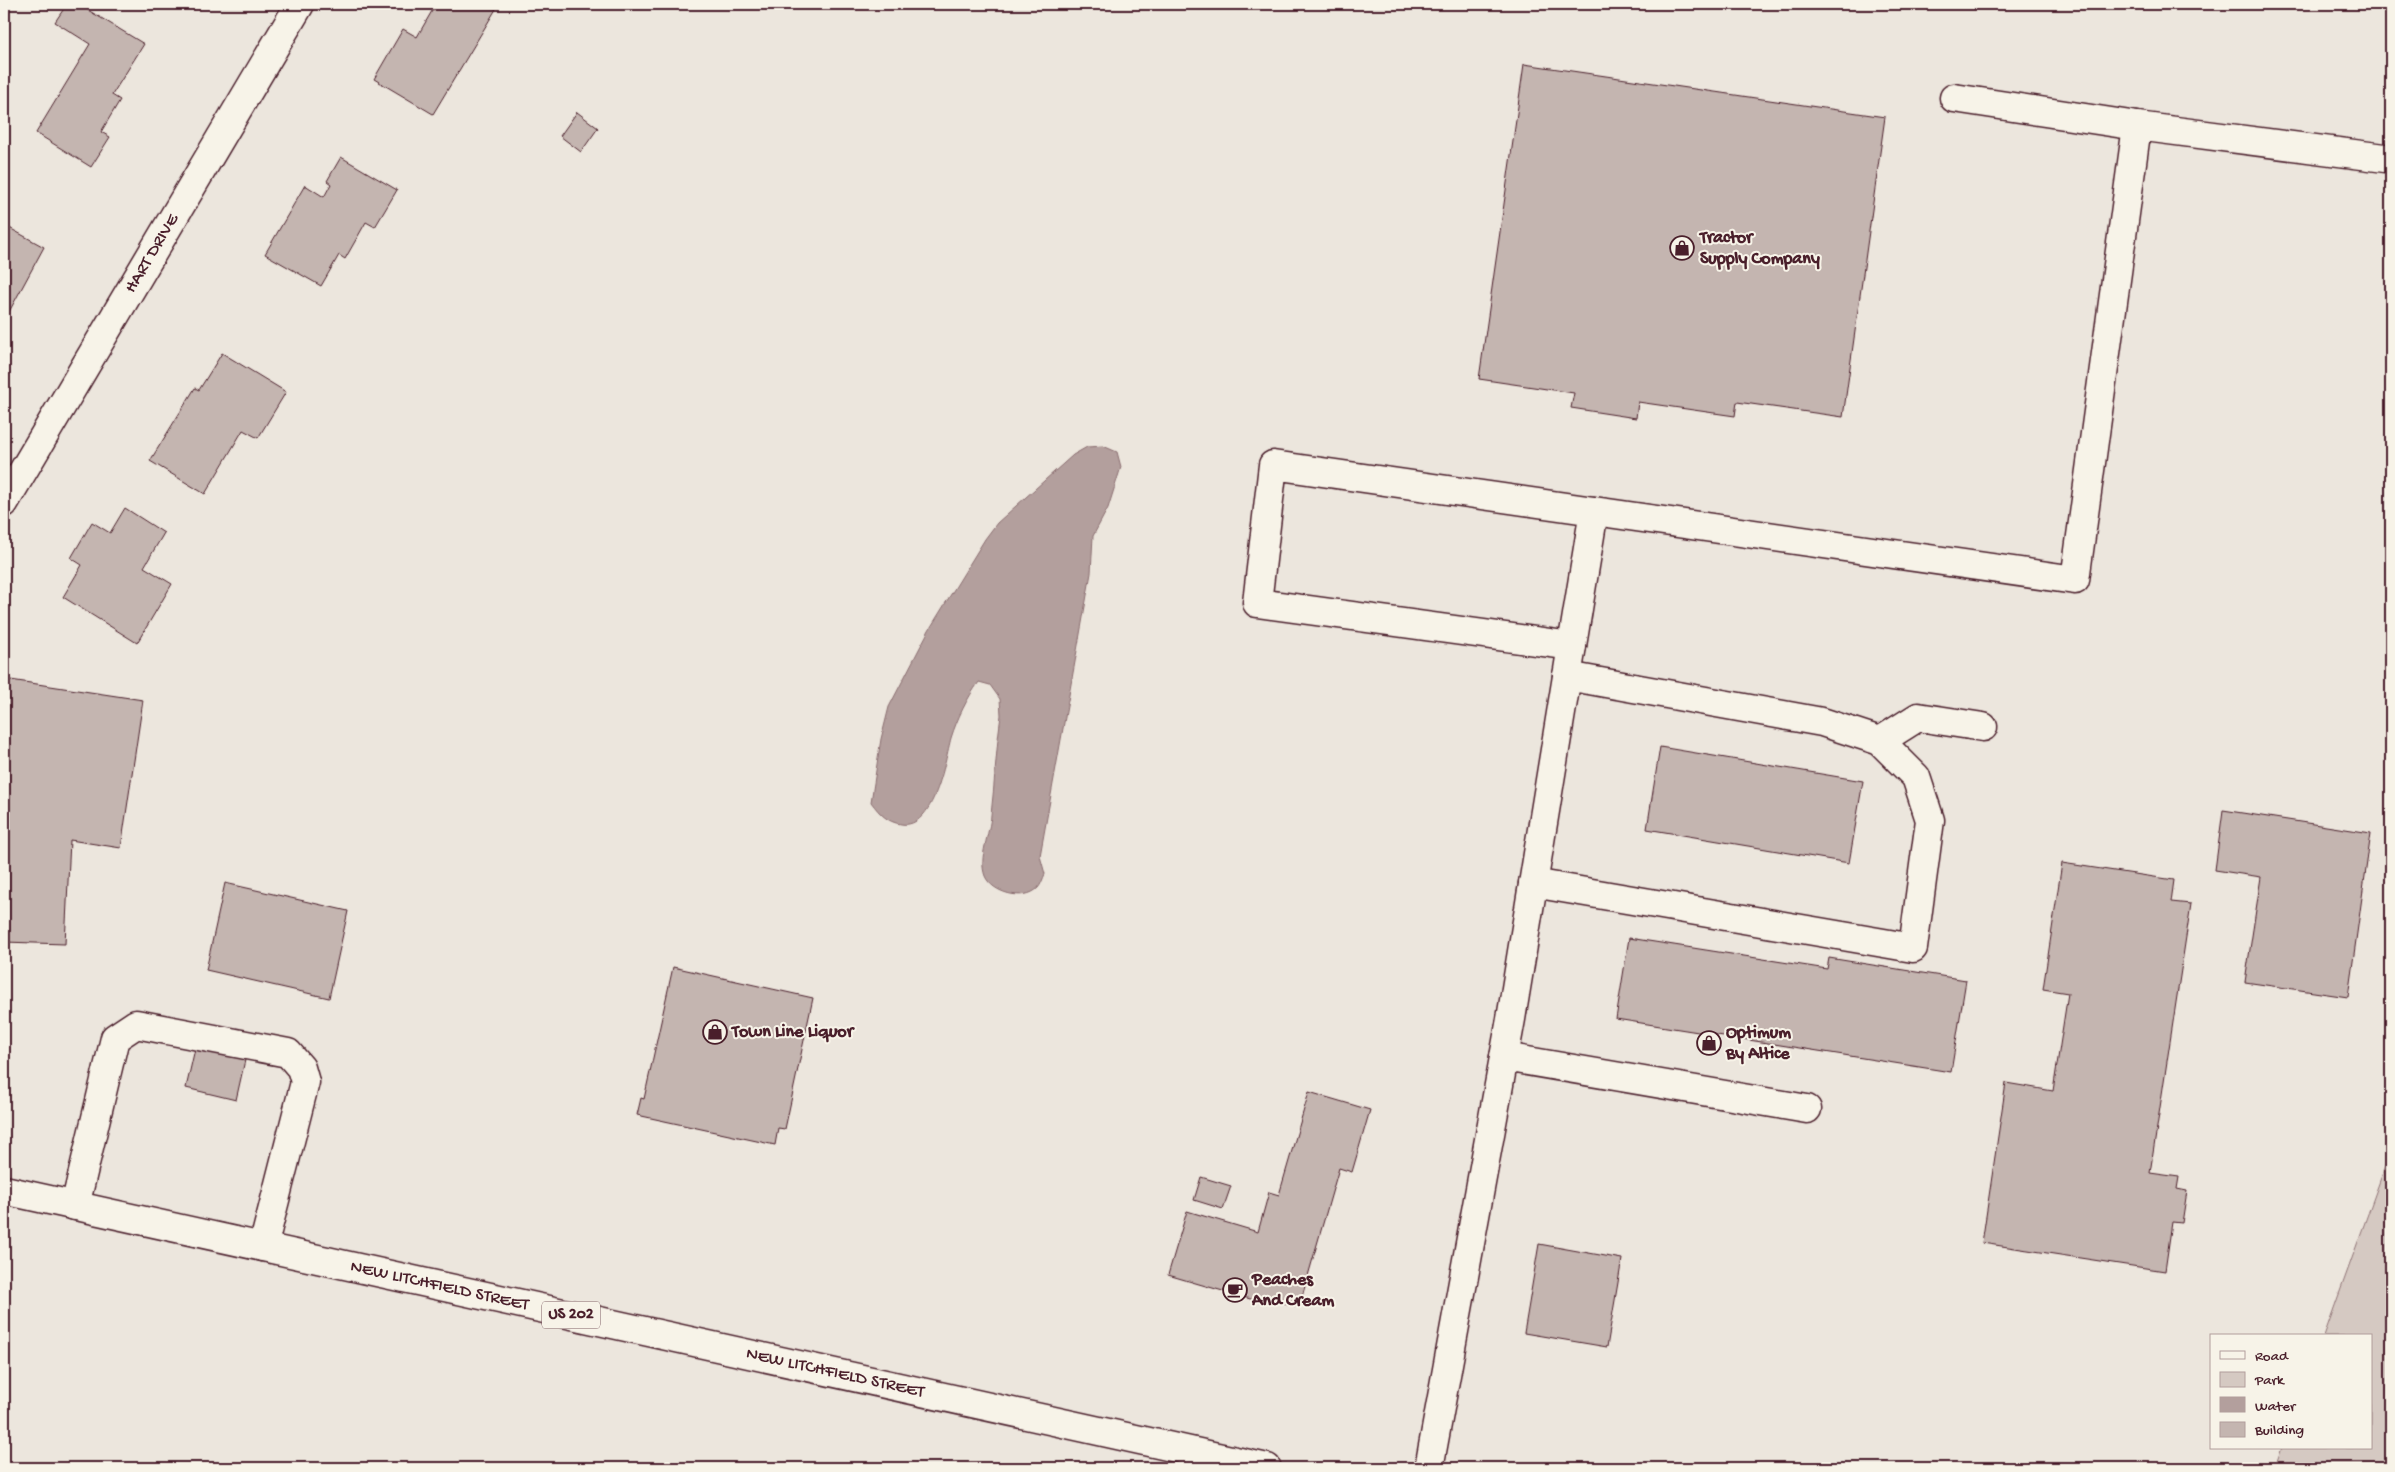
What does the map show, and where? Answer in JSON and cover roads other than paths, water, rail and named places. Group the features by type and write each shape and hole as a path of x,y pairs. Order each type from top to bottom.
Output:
{"main road":[{"name":"HART DRIVE","path":"4,503 300,4"},
{"path":"1954,98 2137,126 2385,158"},
{"path":"1572,646 1257,604 1273,465 2075,580 2137,126"},
{"path":"1429,1468 1504,1057 1594,510"},
{"path":"1533,883 1913,948 1930,820 1916,778 1880,741 1822,722 1567,676"},
{"path":"1880,741 1918,717 1983,727"},
{"path":"75,1206 115,1038 136,1024 288,1053 301,1068 305,1082 263,1247"},
{"path":"1504,1057 1807,1109"},
{"name":"NEW LITCHFIELD STREET","path":"4,1190 1267,1468"}],"water":[{"path":"1103,446 1117,452 1121,467 1108,508 1093,536 1091,573 1040,856 1045,874 1039,887 1032,892 1017,895 1009,894 994,887 985,876 983,869 991,815 1001,715 1000,699 990,685 979,682 966,702 951,738 936,792 922,816 912,823 901,824 888,819 871,802 881,739 889,707 929,630 985,539 997,523 1073,455 1087,447"}],"place":[{"name":"Tractor Supply Company","path":"1682,248"},
{"name":"Town Line Liquor","path":"715,1032"},
{"name":"Optimum By Altice","path":"1709,1043"},
{"name":"Peaches And Cream","path":"1235,1290"}]}
